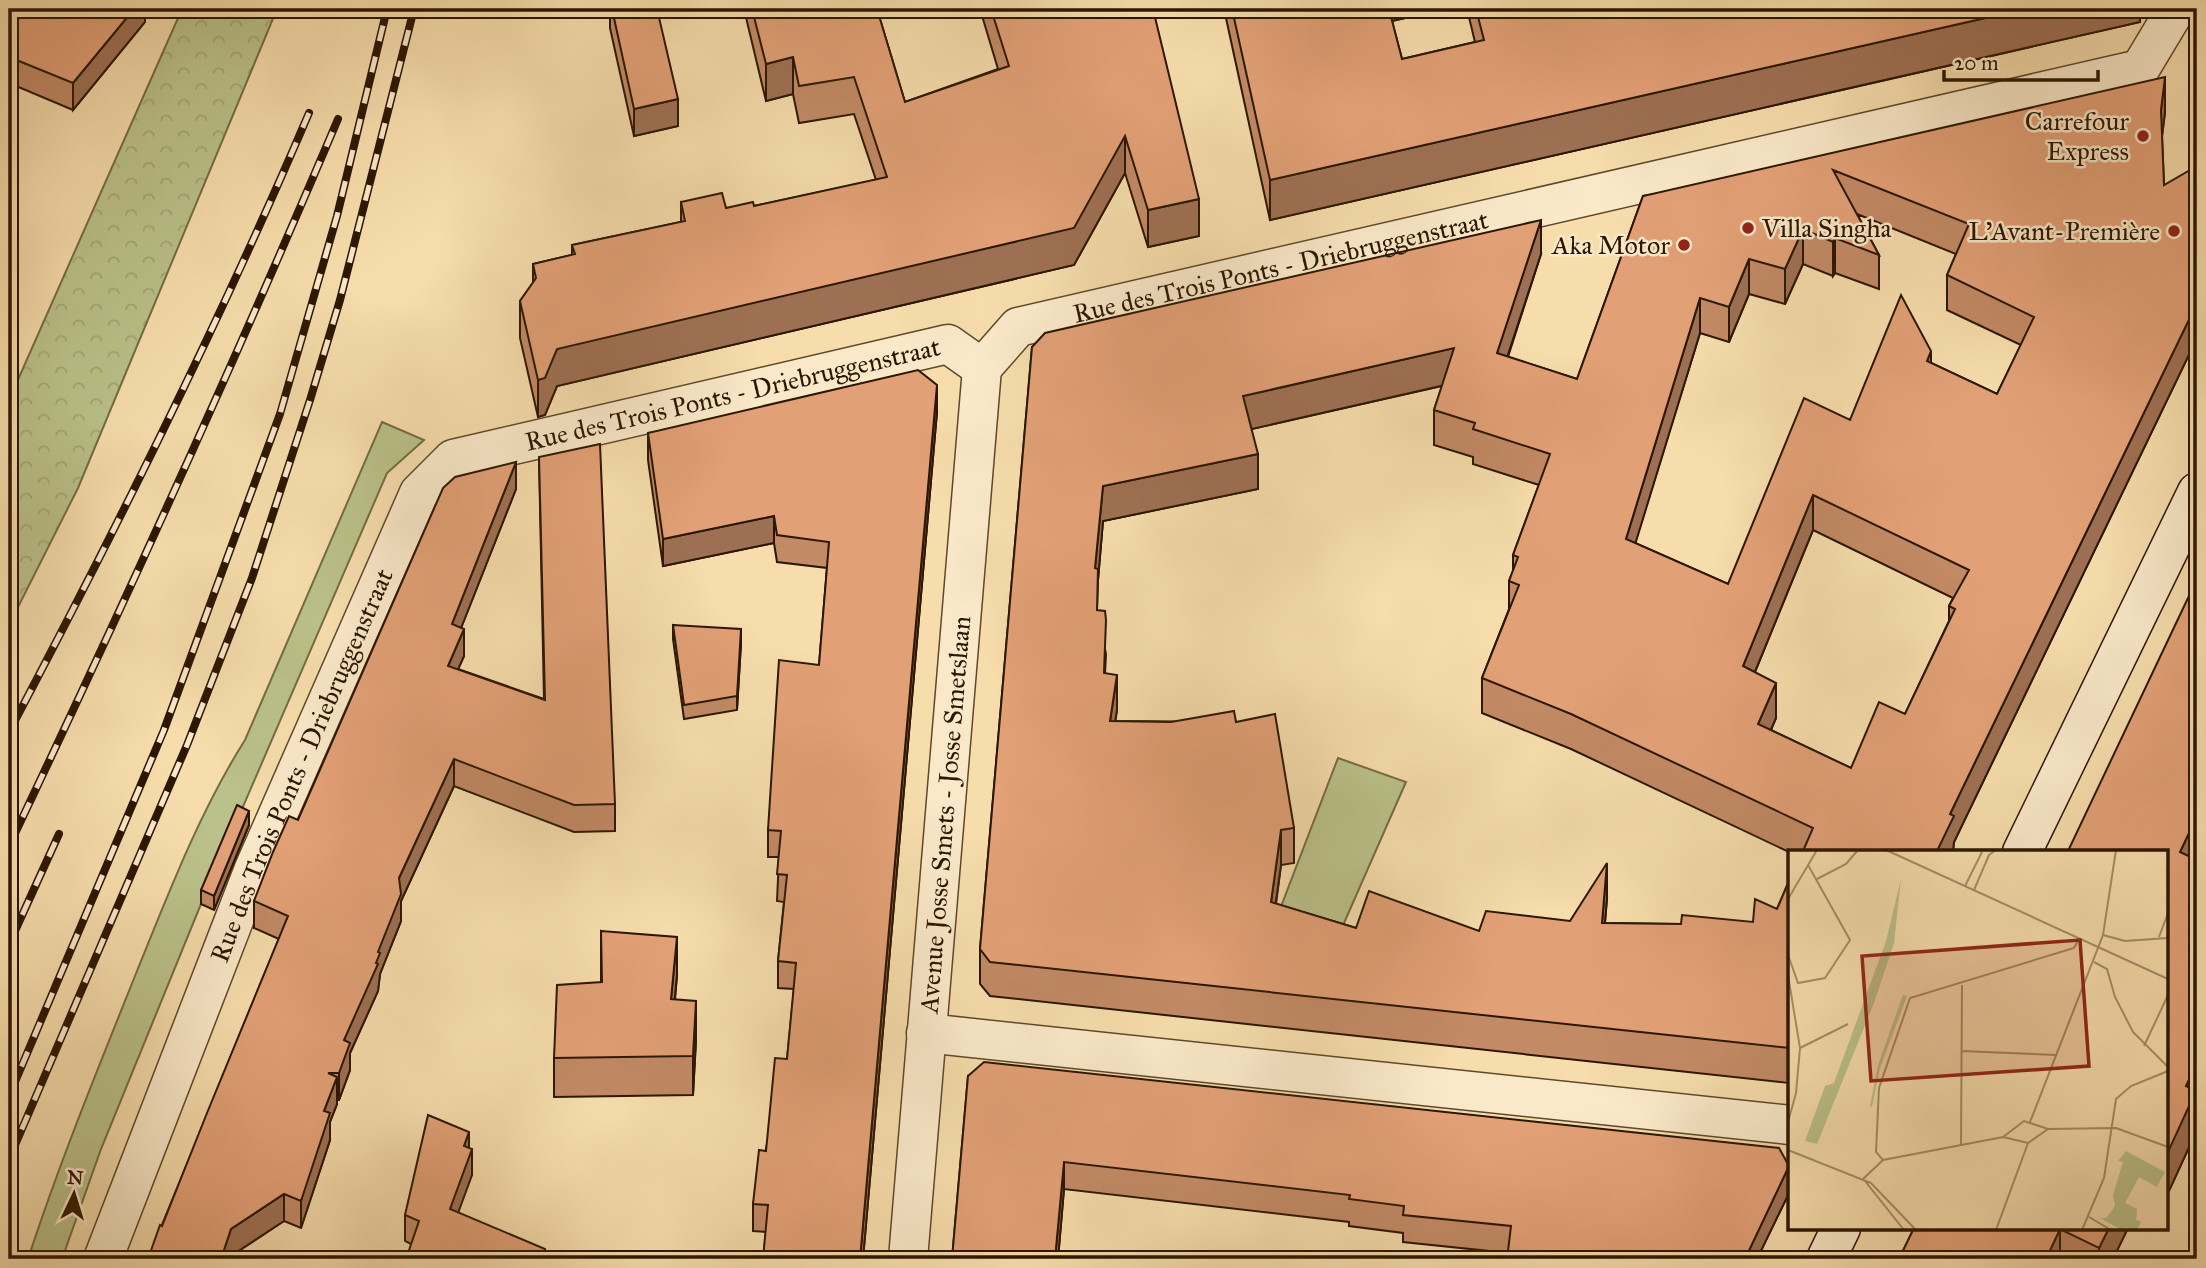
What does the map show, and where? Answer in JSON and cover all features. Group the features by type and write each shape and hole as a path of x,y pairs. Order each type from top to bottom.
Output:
{"street":[{"name":"Rue des Trois Ponts - Driebruggenstraat","path":"103,1259 253,871 419,494 453,459 948,344 982,369 1018,327 2140,69 2176,9"},
{"name":"Avenue Josse Smets - Josse Smetslaan","path":"908,1259 982,369"},
{"path":"2023,850 2197,492"},
{"path":"926,1033 1788,1125"},
{"path":"1826,1259 1840,1230"}],"green space":[{"path":"182,9 277,9 78,488 9,625 9,400"},
{"path":"382,422 424,440 387,473 201,904 101,1149 62,1259 28,1259 80,1114 173,882 199,823 245,740"},
{"path":"1338,758 1406,782 1330,955 1272,930"}],"building":[{"path":"9,9 134,9 73,83 9,57"},
{"path":"612,9 657,9 678,99 634,109"},
{"path":"752,9 877,9 905,102 1009,66 991,9 1153,9 1199,199 1148,210 1125,136 1074,228 557,349 545,378 538,380 520,301 536,278 533,264 575,254 572,245 685,221 681,202 722,193 726,208 753,202 754,206 887,177 854,77 799,86 793,57 766,64"},
{"path":"1232,9 1389,9 1402,59 1484,40 1476,9 2025,9 1270,180"},
{"path":"2165,77 2161,110 2164,185 2190,170 2197,182 2197,303 1950,814 1954,816 1937,850 1803,850 1813,828 1571,714 1482,678 1519,585 1509,581 1518,557 1513,555 1550,454 1473,429 1475,423 1434,410 1454,348 1243,396 1258,454 1103,486 1095,568 1098,569 1097,610 1105,611 1106,620 1104,673 1117,675 1110,721 1171,722 1234,711 1236,722 1275,714 1294,828 1281,830 1271,902 1356,928 1369,891 1479,931 1486,911 1570,921 1607,863 1602,923 1681,924 1682,915 1753,922 1755,899 1777,909 1788,883 1788,1048 990,962 980,949 1032,347 1045,333 1541,220 1497,353 1577,379 1643,196","holes":["1833,170 1969,224 1947,275 2034,317 1997,394 1927,361 1931,351 1901,295 1850,420 1804,398 1728,584 1626,539 1700,298 1729,307 1749,259 1785,269 1803,229 1833,242 1835,238 1879,255","1813,495 1969,570 1949,606 1955,609 1905,714 1879,702 1851,768 1758,724 1776,683 1743,666"]},
{"path":"918,370 937,385 860,1259 763,1259 768,1205 753,1204 759,1150 766,1151 775,1058 787,1059 796,963 778,961 787,875 777,874 781,831 768,830 779,660 819,665 829,542 777,535 774,516 663,539 648,433"},
{"path":"600,444 615,804 574,805 454,759 399,878 401,894 378,952 378,964 344,1040 350,1043 339,1073 328,1073 337,1077 324,1111 330,1113 301,1201 284,1194 231,1229 221,1259 148,1259 288,916 254,901 289,816 298,820 443,488 455,477 516,462 452,624 464,629 448,666 545,700 539,457"},
{"path":"2197,579 2197,816 2180,852 2197,860 2197,1062 2186,1086 2196,1091 2168,1152 2168,850 2068,850"},
{"path":"673,625 741,629 737,696 684,705"},
{"path":"237,805 249,811 214,896 201,890"},
{"path":"601,931 677,937 671,999 696,1001 693,1056 554,1058 557,985 602,982"},
{"path":"984,1062 1779,1148 1788,1168 1745,1259 1526,1259 1529,1253 1508,1251 1511,1226 1403,1215 1404,1206 1349,1199 1350,1195 1064,1162 1055,1259 952,1259 968,1076"},
{"path":"428,1115 469,1132 464,1146 472,1149 450,1209 545,1249 548,1259 406,1259 419,1221 405,1215"},
{"path":"1913,1230 2060,1230 2046,1259 1899,1259"},
{"path":"2062,1230 2108,1230 2099,1248"}],"railway":[{"path":"9,1096 164,730 280,414 337,216 387,9"},
{"path":"9,1159 187,745 252,578 340,300 414,9"},
{"path":"9,732 165,426 275,192 309,113"},
{"path":"9,846 177,484 338,119"},
{"path":"9,944 59,834"}],"place":[{"name":"Carrefour Express","path":"2143,136"},
{"name":"Villa Singha","path":"1748,228"},
{"name":"L'Avant-Première","path":"2174,231"},
{"name":"Aka Motor","path":"1684,245"}]}
